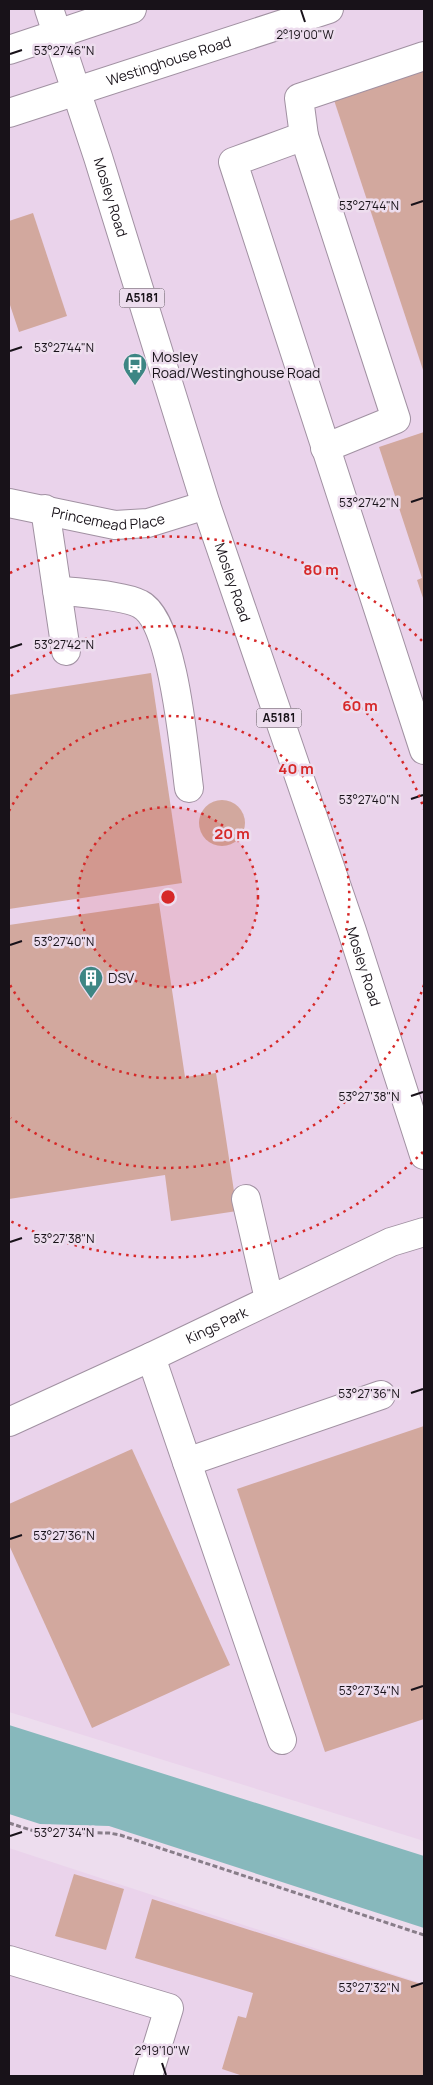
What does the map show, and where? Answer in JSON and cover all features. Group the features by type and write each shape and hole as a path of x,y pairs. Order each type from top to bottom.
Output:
{"main road":[{"path":"9,50 53,21 132,9"},
{"name":"Westinghouse Road","path":"9,113 329,9"},
{"name":"Mosley Road","path":"53,21 206,505 352,931 424,1155"},
{"path":"325,448 396,419 304,136 299,98 424,56"},
{"path":"304,136 233,162 424,750"},
{"name":"Princemead Place","path":"9,503 107,524 131,525 206,505"},
{"path":"45,510 66,651"},
{"path":"57,590 130,600 141,604 153,615 159,628 178,697 189,788"},
{"path":"246,1199 269,1299"},
{"name":"Kings Park","path":"9,1422 151,1357 391,1242 424,1232"},
{"path":"151,1357 282,1740"},
{"path":"187,1462 381,1395"},
{"path":"9,1960 169,2008 148,2076"}],"path":[{"path":"9,1823 37,1832 109,1833 424,1935"}],"shaded area":[{"path":"9,9 424,9 424,1841 9,1712"},
{"path":"9,1725 424,1856 424,1928 109,1826 40,1824 9,1814"},
{"path":"9,1848 424,1984 424,2076 9,2076"}],"building":[{"path":"424,67 424,373 333,97"},
{"path":"33,213 67,316 19,332 9,302 9,221"},
{"path":"424,432 424,601 417,580 422,578 379,447"},
{"path":"151,673 182,883 9,909 9,695"},
{"path":"222,800 235,804 241,810 245,823 241,836 235,842 222,846 209,842 203,836 199,823 203,810 209,804"},
{"name":"DSV","path":"159,903 185,1077 216,1073 237,1211 171,1221 165,1175 9,1199 9,925"},
{"path":"424,1426 424,1719 325,1752 237,1489"},
{"path":"132,1449 230,1665 92,1728 9,1545 9,1504"},
{"path":"74,1874 124,1889 106,1950 55,1936"},
{"path":"152,1899 424,1985 424,2076 243,2076 222,2069 238,2016 246,2018 253,1993 135,1958"}],"place":[{"name":"Mosley Road/Westinghouse Road","path":"135,386"},
{"name":"DSV","path":"91,999"}]}
